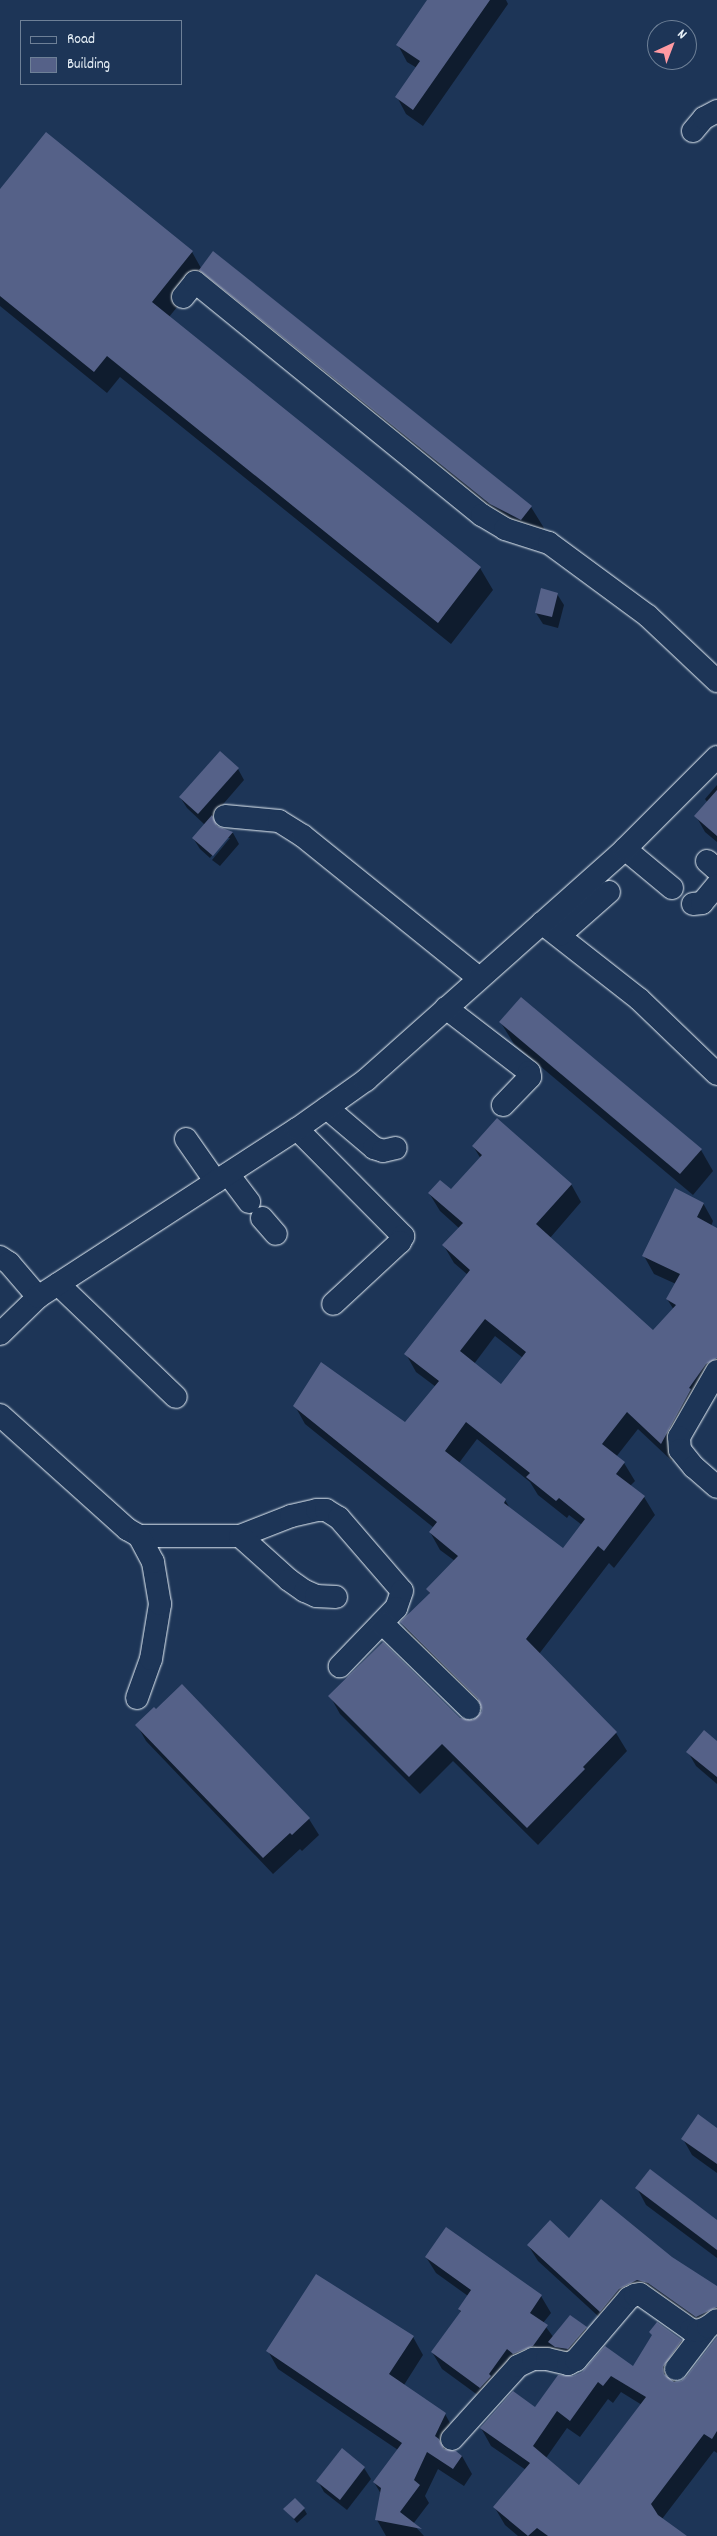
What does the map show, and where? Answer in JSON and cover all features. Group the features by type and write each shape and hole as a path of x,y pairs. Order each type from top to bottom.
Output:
{"street":[{"path":"692,131 704,118 717,111"},
{"path":"183,297 195,282 482,514 505,529 549,543 648,616 717,681"},
{"path":"551,929 624,849 714,767"},
{"path":"225,816 279,821 295,831 479,978"},
{"path":"624,849 672,888"},
{"path":"693,904 702,903 717,885"},
{"path":"0,1334 38,1297 297,1129 366,1080 479,978 609,892"},
{"path":"551,929 639,1000 717,1074"},
{"path":"446,1008 530,1072 530,1078 503,1106"},
{"path":"327,1108 374,1148 382,1151 396,1148"},
{"path":"297,1129 403,1236 400,1242 333,1304"},
{"path":"186,1139 262,1218"},
{"path":"0,1257 9,1263 38,1297"},
{"path":"58,1284 176,1397"},
{"path":"717,1371 679,1437 680,1450 694,1467 717,1487"},
{"path":"0,1415 127,1529 139,1536 240,1536 291,1516 317,1510 326,1510 332,1514 350,1531 402,1591 396,1608 340,1666"},
{"path":"137,1698 151,1658 160,1604 153,1562 139,1536"},
{"path":"240,1536 289,1580 305,1591 316,1596 336,1597"},
{"path":"382,1623 469,1708"},
{"path":"452,2439 518,2366 533,2359 547,2359 568,2364 576,2360 629,2298 635,2295 640,2294 692,2330 698,2331 713,2323"},
{"path":"676,2369 713,2323"}],"building":[{"path":"427,0 490,0 413,110 395,97 420,61 396,45"},
{"path":"46,132 193,251 152,302 481,567 438,623 107,356 94,372 0,296 0,189"},
{"path":"213,251 532,506 521,520 490,504 199,270"},
{"path":"541,588 558,593 552,617 535,613"},
{"path":"220,751 239,768 198,814 179,797"},
{"path":"717,790 717,836 694,816"},
{"path":"212,815 217,826 233,832 213,856 192,838"},
{"path":"521,997 702,1149 680,1174 499,1022"},
{"path":"497,1118 572,1184 536,1224 653,1330 676,1305 666,1299 680,1274 642,1256 675,1188 704,1203 697,1217 717,1228 717,1358 706,1364 689,1388 691,1389 661,1444 627,1412 602,1444 625,1462 616,1474 645,1496 604,1551 598,1546 526,1639 617,1732 583,1767 585,1769 527,1828 442,1744 409,1777 328,1696 383,1642 460,1718 473,1720 482,1711 478,1699 400,1622 430,1593 426,1589 458,1556 429,1532 437,1522 293,1406 321,1362 405,1422 439,1381 404,1354 470,1270 442,1245 463,1223 428,1193 440,1180 451,1189 482,1155 472,1146","holes":["485,1319 526,1352 501,1384 460,1351","466,1422 530,1473 526,1477 556,1501 559,1498 585,1519 563,1548 504,1503 506,1499 445,1451"]},
{"path":"182,1684 310,1818 292,1835 290,1833 263,1858 135,1725 154,1707 156,1709"},
{"path":"704,1730 717,1741 717,1777 686,1752"},
{"path":"698,2114 717,2128 717,2164 681,2139"},
{"path":"650,2169 717,2220 717,2250 635,2188"},
{"path":"601,2199 672,2257 717,2286 717,2307 696,2317 648,2283 637,2280 619,2289 600,2312 527,2245 550,2220 569,2238"},
{"path":"446,2227 542,2295 530,2313 548,2325 533,2346 513,2354 507,2349 489,2374 491,2376 480,2388 431,2352 461,2311 458,2309 471,2290 425,2257"},
{"path":"316,2274 414,2336 389,2374 446,2413 435,2436 439,2439 444,2449 456,2451 462,2456 453,2469 427,2452 414,2480 420,2485 400,2512 422,2529 375,2520 381,2488 373,2482 402,2443 266,2351"},
{"path":"570,2315 587,2327 568,2349 555,2347 548,2342"},
{"path":"657,2322 682,2340 663,2367 664,2374 674,2382 681,2381 686,2377 717,2337 717,2431 712,2439 704,2434 651,2504 658,2515 687,2536 548,2536 537,2528 528,2536 493,2507 530,2463 480,2428 513,2391 535,2407 558,2375 573,2376 582,2372 605,2346 633,2366 652,2335 649,2332","holes":["611,2376 646,2397 579,2485 533,2446 557,2411 570,2421 598,2382 603,2386"]},
{"path":"342,2448 365,2467 340,2500 316,2481"},
{"path":"295,2498 305,2508 294,2519 283,2509"}]}
